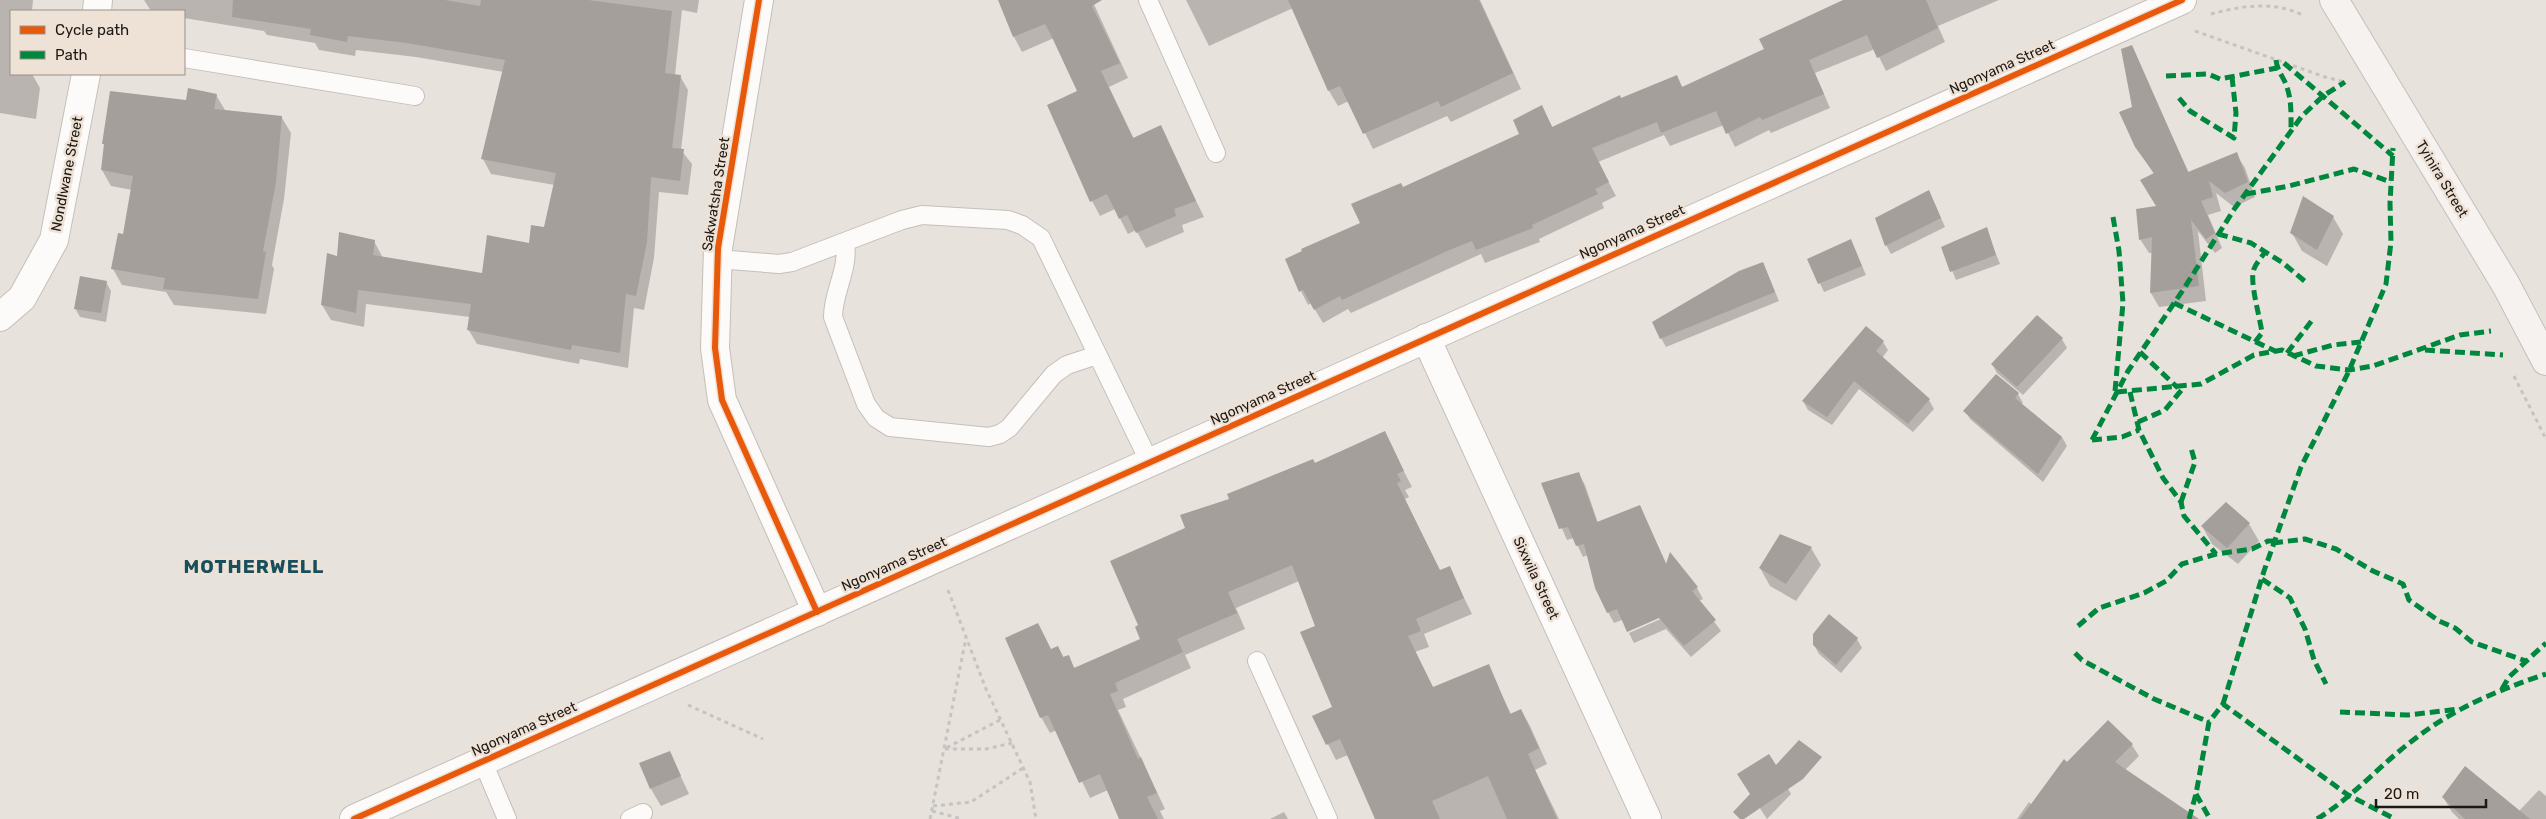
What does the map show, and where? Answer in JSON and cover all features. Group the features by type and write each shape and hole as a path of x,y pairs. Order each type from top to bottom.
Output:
{"street":[{"name":"Sakwatsha Street","path":"759,0 718,259 716,348 722,400 817,612"},
{"name":"Ngonyama Street","path":"354,819 2182,0"},
{"name":"Tyinira Street","path":"2334,0 2506,285 2546,361"},
{"name":"Nondlwane Street","path":"0,317 22,298 54,240 86,75"},
{"name":"Sixwila Street","path":"1426,338 1647,819"}],"lane":[{"path":"1148,0 1216,153"},
{"path":"185,58 415,96"},
{"path":"718,259 779,264 845,244 902,220 922,215 1008,220 1022,225 1041,238 1150,464"},
{"path":"845,244 847,258 833,304 833,317 866,404 876,418 890,427 989,436 1000,434 1009,428 1054,374 1067,365 1097,355"},
{"path":"1257,661 1328,819"},
{"path":"483,762 507,819"}],"path":[{"path":"2205,16 2253,4 2282,6 2307,19"},
{"path":"2187,28 2325,77 2352,84"},
{"path":"2512,372 2546,439"},
{"path":"936,559 1000,720 1030,782 1036,819"},
{"path":"930,819 966,637"},
{"path":"683,703 763,740"},
{"path":"944,748 1000,720"},
{"path":"944,748 986,748 1012,744"},
{"path":"933,806 971,802 1023,768"},
{"path":"932,811 962,819"}],"building":[{"path":"233,0 445,0 480,6 481,0 588,0 672,11 665,73 681,75 672,148 684,149 680,181 651,177 647,242 636,296 626,294 620,353 572,345 571,350 467,330 471,304 358,290 356,313 321,305 327,253 337,256 339,232 375,240 373,255 482,273 487,235 529,243 531,225 544,227 556,173 481,159 505,60 407,43 348,36 347,42 310,35 311,29 232,17"},
{"path":"998,0 1102,0 1092,6 1120,63 1101,71 1133,138 1161,125 1196,201 1174,209 1176,216 1136,233 1127,215 1119,219 1107,194 1090,202 1047,105 1077,91 1045,24 1013,37"},
{"path":"1288,0 1479,0 1513,73 1441,107 1438,101 1363,134 1340,86 1328,91"},
{"path":"1843,0 1926,0 1938,28 1877,58 1867,35 1809,60 1824,94 1762,120 1760,117 1726,134 1716,111 1661,133 1657,122 1592,148 1609,182 1595,189 1598,194 1532,225 1533,228 1476,250 1472,241 1342,300 1340,296 1314,310 1303,290 1299,292 1285,259 1302,251 1301,249 1360,223 1351,204 1401,183 1403,187 1519,134 1513,120 1542,105 1552,127 1620,95 1621,98 1677,75 1682,87 1764,49 1759,39"},
{"path":"2132,45 2188,172 2237,152 2248,182 2225,193 2209,181 2213,197 2201,201 2215,233 2206,239 2191,220 2199,286 2150,293 2152,237 2139,240 2136,209 2156,206 2140,180 2154,173 2135,147 2119,112 2132,107 2121,49"},
{"path":"188,88 217,94 214,109 282,116 276,182 263,251 266,252 258,299 163,289 165,278 111,269 118,233 123,234 133,176 101,170 104,144 102,144 110,91 186,100"},
{"path":"1929,190 1941,218 1885,246 1875,218"},
{"path":"2303,196 2334,216 2317,250 2290,233"},
{"path":"1987,227 1996,255 1950,272 1941,247"},
{"path":"1851,239 1862,266 1818,284 1807,259"},
{"path":"1763,262 1775,292 1660,339 1652,322 1739,271"},
{"path":"80,276 107,281 101,313 74,309"},
{"path":"2037,315 2063,338 2017,387 1991,364"},
{"path":"1866,326 1884,341 1876,351 1930,399 1908,424 1854,381 1827,417 1802,401"},
{"path":"1996,374 2019,393 2015,398 2062,437 2038,474 1963,411"},
{"path":"1385,431 1404,471 1397,474 1401,481 1397,483 1440,570 1450,566 1464,598 1416,619 1421,631 1408,636 1433,687 1489,664 1510,714 1521,709 1539,748 1528,754 1557,819 1507,819 1488,776 1432,801 1440,819 1375,819 1340,739 1326,745 1312,716 1332,707 1300,632 1315,626 1292,565 1228,592 1237,613 1177,639 1183,652 1115,683 1118,691 1110,694 1138,759 1141,757 1157,793 1147,797 1158,819 1119,819 1100,774 1079,783 1048,715 1040,718 1005,638 1038,623 1051,649 1058,646 1063,657 1069,655 1074,668 1140,639 1135,627 1138,625 1110,561 1185,528 1180,515 1229,499 1227,494 1313,459 1315,463"},
{"path":"1579,472 1597,522 1640,505 1666,564 1670,552 1698,587 1692,591 1716,620 1684,646 1659,618 1627,632 1617,609 1607,613 1595,588 1584,544 1576,546 1568,527 1559,529 1541,483"},
{"path":"2226,502 2250,523 2227,548 2201,526"},
{"path":"1780,534 1812,547 1786,584 1759,568"},
{"path":"1829,614 1858,638 1836,665 1813,645 1813,634"},
{"path":"2108,720 2133,744 2115,762 2199,819 2020,819 2064,759 2067,762"},
{"path":"1799,740 1822,757 1803,779 1744,819 1740,819 1733,812 1750,794 1737,774 1769,754 1776,765"},
{"path":"670,751 681,776 650,789 639,763"},
{"path":"2465,766 2530,819 2465,819 2442,797"}],"marked path":[{"path":"2276,60 2289,94 2291,131"},
{"path":"2284,63 2393,156"},
{"path":"2166,76 2208,74 2220,79 2277,68"},
{"path":"2179,98 2190,111 2234,138 2236,113 2232,77"},
{"path":"2092,440 2128,371 2183,290 2235,208 2302,116 2323,96 2345,82"},
{"path":"2223,704 2264,571 2301,467 2348,373 2386,284 2391,242 2390,203 2393,148"},
{"path":"2246,194 2289,186 2354,169 2391,182"},
{"path":"2113,217 2119,251 2123,303 2115,391"},
{"path":"2218,234 2251,243 2283,263 2307,283"},
{"path":"2255,342 2262,333 2253,275 2255,267 2265,252"},
{"path":"2174,303 2275,351"},
{"path":"2287,353 2313,319"},
{"path":"2117,392 2201,384 2254,355 2282,350 2316,366 2349,370 2373,366 2460,335 2491,331"},
{"path":"2293,356 2333,345 2361,342"},
{"path":"2425,350 2503,355"},
{"path":"2140,352 2178,388"},
{"path":"2138,422 2165,410 2184,387"},
{"path":"2130,392 2139,430 2163,478 2181,502 2184,516 2216,554"},
{"path":"2092,440 2122,437 2139,430"},
{"path":"2181,502 2195,462 2191,448"},
{"path":"2273,543 2305,539 2336,549 2373,571 2403,584 2409,600 2439,621 2455,628 2472,642 2526,661"},
{"path":"2078,626 2099,608 2144,593 2166,581 2182,564 2216,554 2252,549 2268,541 2274,541"},
{"path":"2262,579 2290,598 2305,629 2314,660 2326,684"},
{"path":"2502,689 2509,677 2546,643"},
{"path":"2075,653 2082,660 2154,699 2209,722"},
{"path":"2317,819 2330,811 2428,729 2476,701 2546,674"},
{"path":"2189,819 2196,794 2209,722 2223,704 2348,795 2395,819"},
{"path":"2340,712 2408,715 2459,709"},
{"path":"2196,794 2210,819"}],"cycle path":[{"path":"759,0 718,248 715,348 722,400 817,612"},
{"path":"354,819 2182,0"}],"district":[{"name":"MOTHERWELL","path":"254,566"}]}
